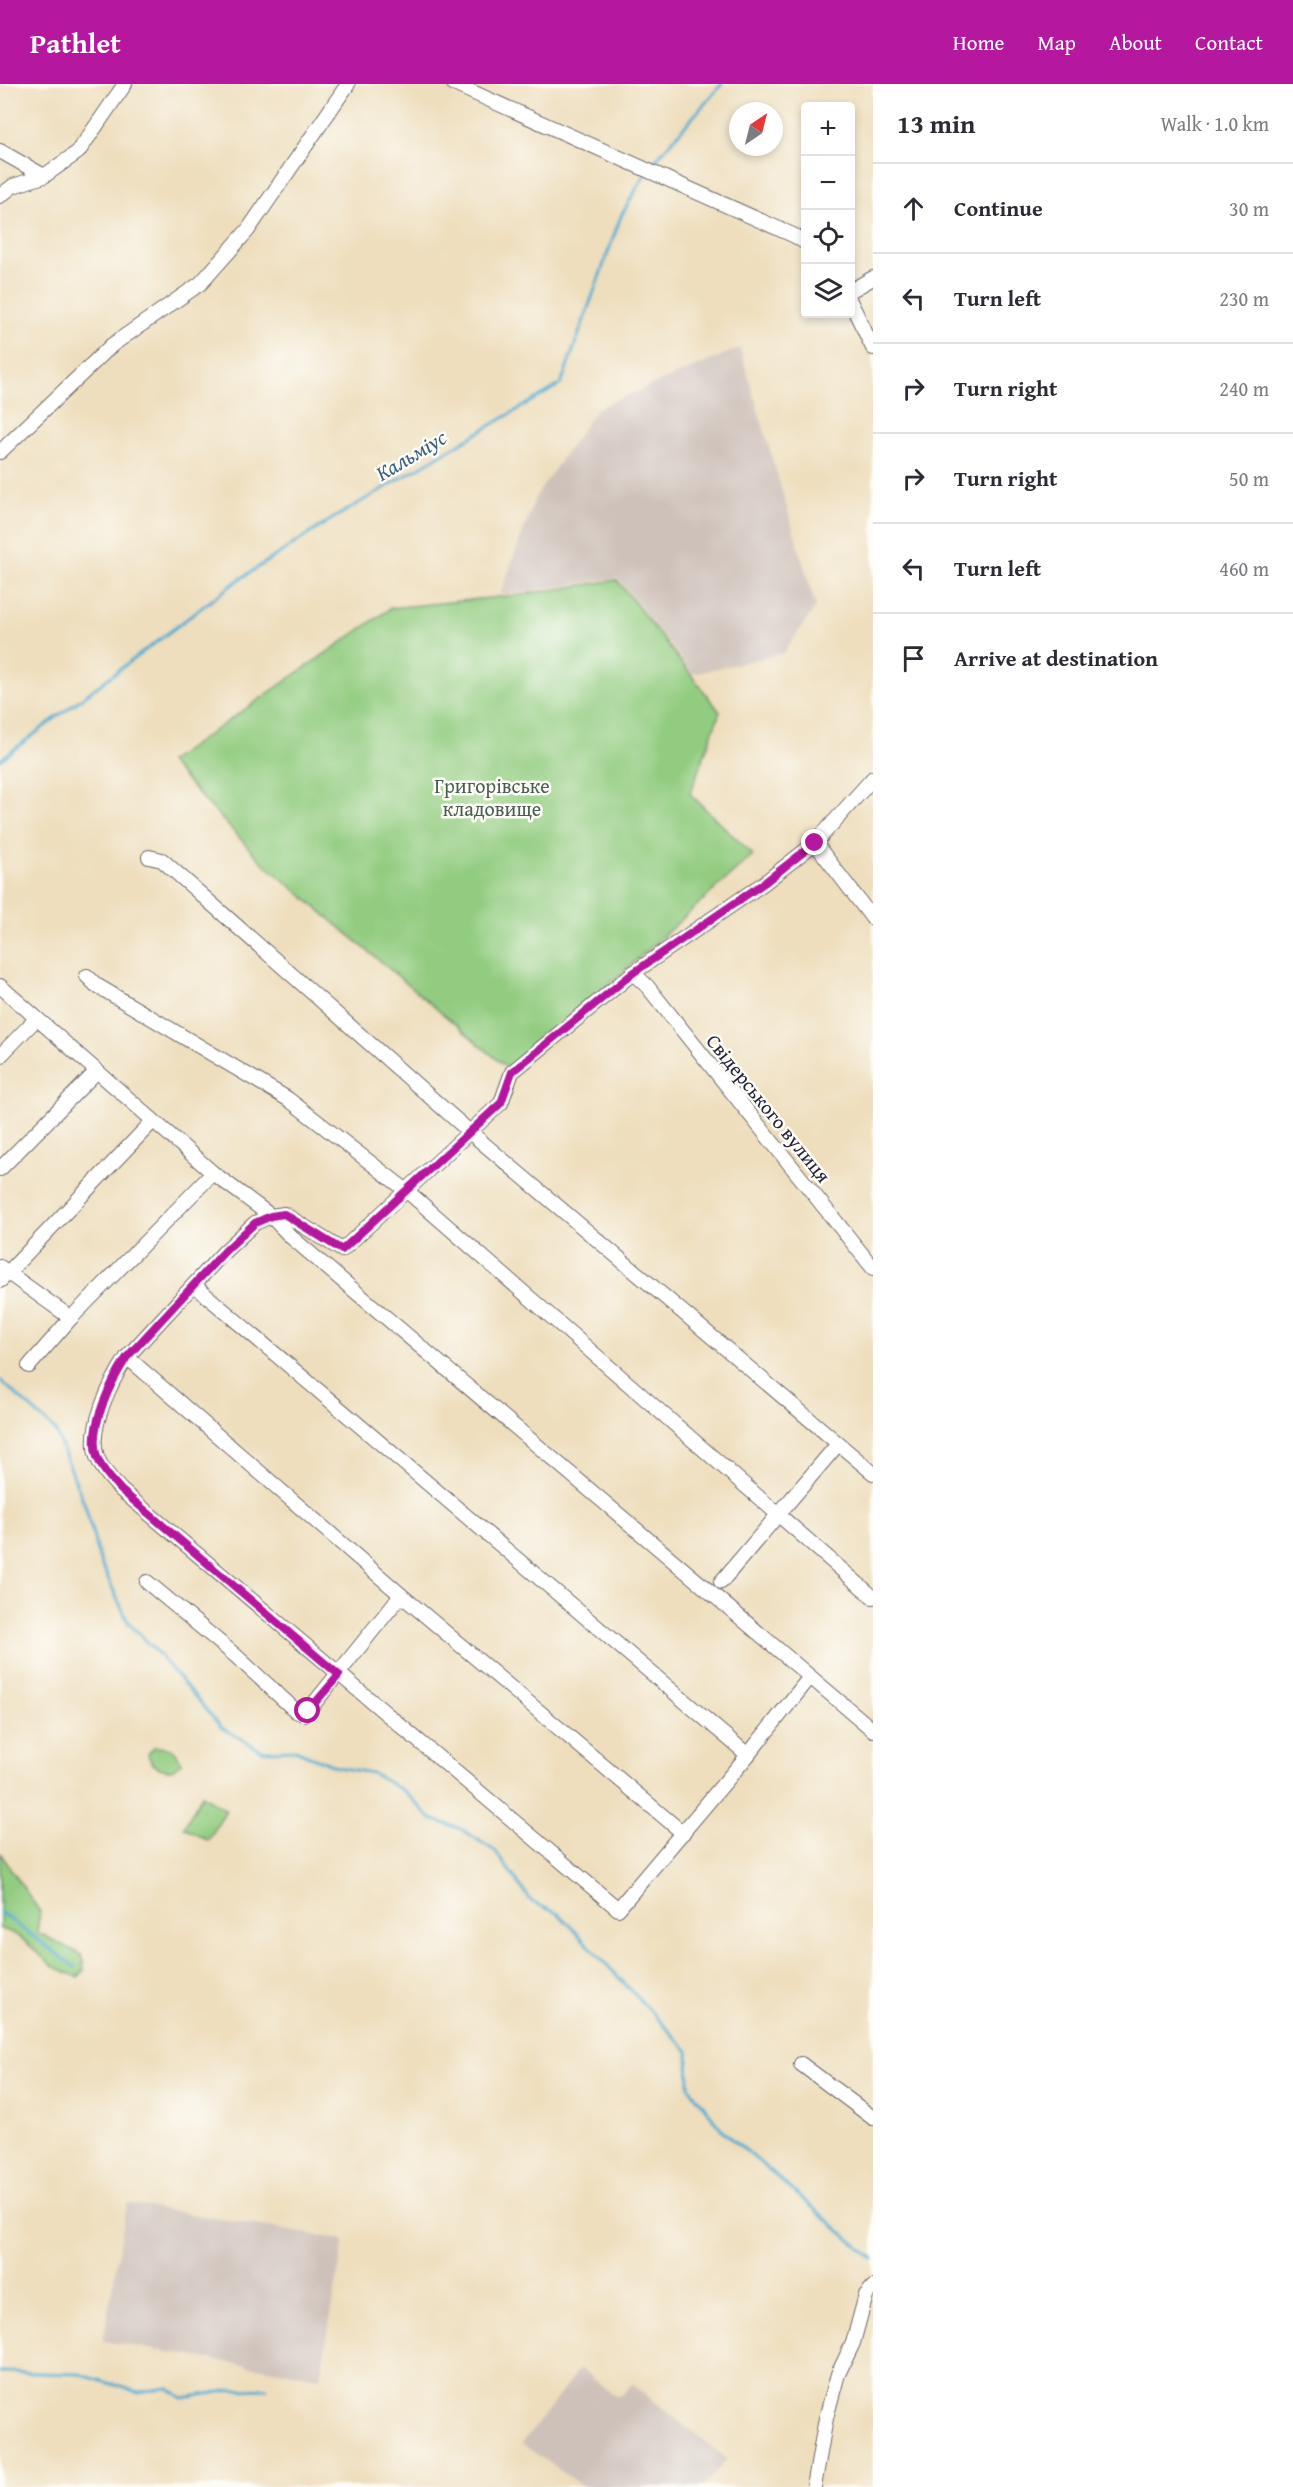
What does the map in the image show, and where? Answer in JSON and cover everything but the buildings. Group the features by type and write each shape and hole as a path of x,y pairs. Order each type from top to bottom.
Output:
{"street":[{"path":"0,196 13,186 44,176 78,152 125,84"},
{"path":"0,452 112,345 201,283 248,230 348,84"},
{"path":"453,84 662,176 801,241"},
{"path":"0,151 44,176"},
{"path":"855,288 873,278"},
{"path":"855,311 873,348"},
{"path":"810,1677 748,1755 618,1909 121,1490 103,1469 96,1454 95,1440 99,1419 115,1375 127,1357 225,1251 255,1223 271,1216 284,1214 342,1250 501,1103 512,1072 633,973 764,883 815,843 873,778"},
{"path":"815,843 873,919"},
{"path":"149,857 162,860 471,1132 873,1473"},
{"name":"Свiдерського вулиця","path":"633,973 654,995 873,1268"},
{"path":"87,976 96,985 288,1099 407,1191 873,1597"},
{"path":"0,986 213,1173 271,1216 291,1237 873,1730"},
{"path":"0,1056 36,1019"},
{"path":"0,1169 97,1071"},
{"path":"71,1318 3,1273 153,1121"},
{"path":"29,1366 71,1318 213,1173"},
{"path":"195,1286 748,1755"},
{"path":"127,1357 401,1595 683,1833"},
{"path":"721,1582 838,1444"},
{"path":"147,1582 236,1656 296,1711 303,1714 339,1675 401,1595"},
{"path":"801,2064 873,2118"},
{"path":"814,2487 826,2418 838,2374 853,2343 866,2295 873,2287"}],"shaded area":[{"path":"740,348 816,607 783,653 693,674 618,578 500,595 536,496 597,408"},
{"path":"127,2203 344,2240 320,2378 103,2341"},
{"path":"580,2368 615,2396 621,2395 632,2384 727,2459 704,2487 583,2487 522,2444"}],"green space":[{"name":"Григорівське кладовище","path":"617,580 720,712 690,794 753,855 512,1072 262,862 169,762 391,608 519,595"},
{"path":"154,1747 171,1749 177,1754 181,1763 172,1770 157,1766 151,1762 148,1754"},
{"path":"202,1795 226,1810 208,1841 184,1827"},
{"path":"0,1853 40,1912 37,1932 82,1955 84,1971 78,1977 58,1969 16,1935 0,1929"}],"waterway":[{"name":"Кальміус","path":"650,166 722,84"},
{"name":"Кальміус","path":"0,760 237,581 332,519 561,384 621,216 645,174"},
{"path":"0,1380 55,1430 85,1505 100,1561 128,1622 222,1728 262,1751 295,1750 337,1767 372,1773 405,1792 431,1819 461,1829 495,1851 532,1902 559,1914 688,2051 689,2087 723,2131 873,2259"},
{"path":"0,1912 75,1967"},
{"path":"0,2372 79,2374 138,2392 168,2388 183,2398 232,2390 267,2389"}],"route":[{"path":"308,1711 339,1675 121,1490 103,1469 96,1454 95,1440 106,1396 115,1375 127,1357 225,1251 255,1223 271,1216 284,1214 342,1250 501,1103 512,1072 633,973 764,883 815,843"}]}
